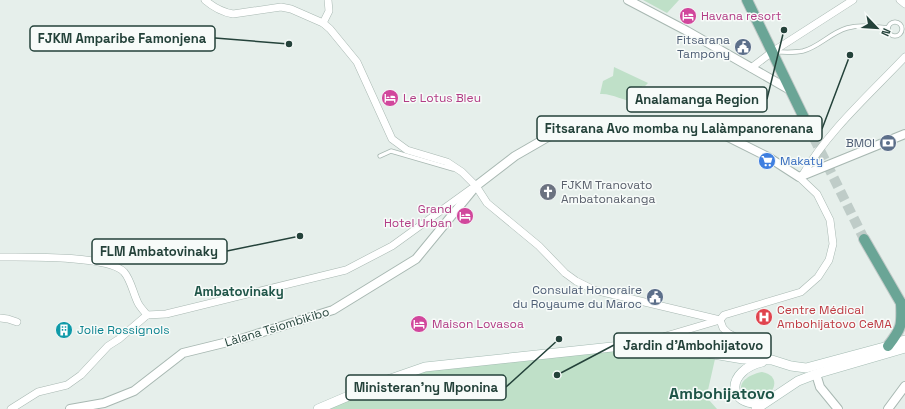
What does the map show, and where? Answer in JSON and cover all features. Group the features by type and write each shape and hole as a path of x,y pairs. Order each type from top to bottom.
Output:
{"main road":[{"path":"747,0 807,124"},
{"path":"864,240 903,307 899,332 888,346"},
{"path":"318,409 379,383 425,367 640,344 672,347 743,359 772,360 790,366 806,368 905,340"},
{"path":"756,409 798,381 816,374 905,348"},
{"path":"765,403 754,404 746,402 735,393 734,388 740,374 748,367 772,360"}],"street":[{"path":"205,0 215,8 233,14 281,7 292,9 322,23 330,29 356,62 392,139 407,150 447,162 462,172 476,186 487,203 539,246 565,273 576,281 594,290 720,320"},
{"path":"322,23 329,11 328,0"},
{"path":"628,0 687,31 790,90"},
{"path":"751,68 772,52 853,0"},
{"path":"900,0 905,4"},
{"path":"800,177 810,161 835,131 905,58"},
{"name":"Làlana Tsiombikibo","path":"70,409 104,403 134,391 183,353 244,338 333,310 416,258 476,186 515,156 548,137 591,124 635,121 676,124 716,131 768,157 800,177"},
{"path":"800,177 905,134"},
{"path":"640,344 720,320 724,315 800,292 818,277 829,260 833,244 830,220 817,194 800,177"},
{"path":"11,409 38,392 67,385 81,375 108,346 119,339 147,315 166,314 346,270 392,246 476,186"},
{"path":"0,257 82,259 120,268 130,282 138,304 147,315"},
{"path":"0,318 18,322"},
{"path":"720,320 723,328 728,333 755,348 772,360"},
{"path":"816,374 820,387 838,409"},
{"path":"888,409 905,386"}],"lane":[{"path":"894,22 903,25 900,34 896,36 892,35 888,28 890,24 894,22"},
{"path":"772,52 802,51 815,46 832,34 848,28 861,26 888,28"},
{"path":"380,156 391,151 462,172"}],"green space":[{"path":"643,0 679,0 667,13"},
{"path":"614,67 648,83 645,86 642,86 636,102 600,94 603,81 613,76"},
{"path":"640,344 715,359 708,390 709,400 717,409 318,409 425,367"},
{"path":"762,372 769,374 773,378 774,387 771,392 762,399 756,400 744,396 741,391 742,383 748,377"}],"tunnel":[{"path":"807,124 864,239"}],"place":[{"name":"Havana resort","path":"688,16"},
{"name":"Analamanga Region","path":"784,30"},
{"name":"FJKM Amparibe Famonjena","path":"289,44"},
{"name":"Fitsarana Tampony","path":"743,47"},
{"name":"Fitsarana Avo momba ny Lalàmpanorenana","path":"850,55"},
{"name":"Le Lotus Bleu","path":"390,98"},
{"name":"BMOI","path":"888,143"},
{"name":"Makaty","path":"767,161"},
{"name":"FJKM Tranovato Ambatonakanga","path":"548,192"},
{"name":"Grand Hotel Urban","path":"465,216"},
{"name":"FLM Ambatovinaky","path":"300,236"},
{"name":"Consulat Honoraire du Royaume du Maroc","path":"655,297"},
{"name":"Centre Médical Ambohijatovo CeMA","path":"764,317"},
{"name":"Maison Lovasoa","path":"419,324"},
{"name":"Jolie Rossignols","path":"64,330"},
{"name":"Ministeran'ny Mponina","path":"559,339"},
{"name":"Jardin d'Ambohijatovo","path":"557,375"}],"district":[{"name":"Ambatovinaky","path":"239,291"},
{"name":"Ambohijatovo","path":"722,393"}]}
